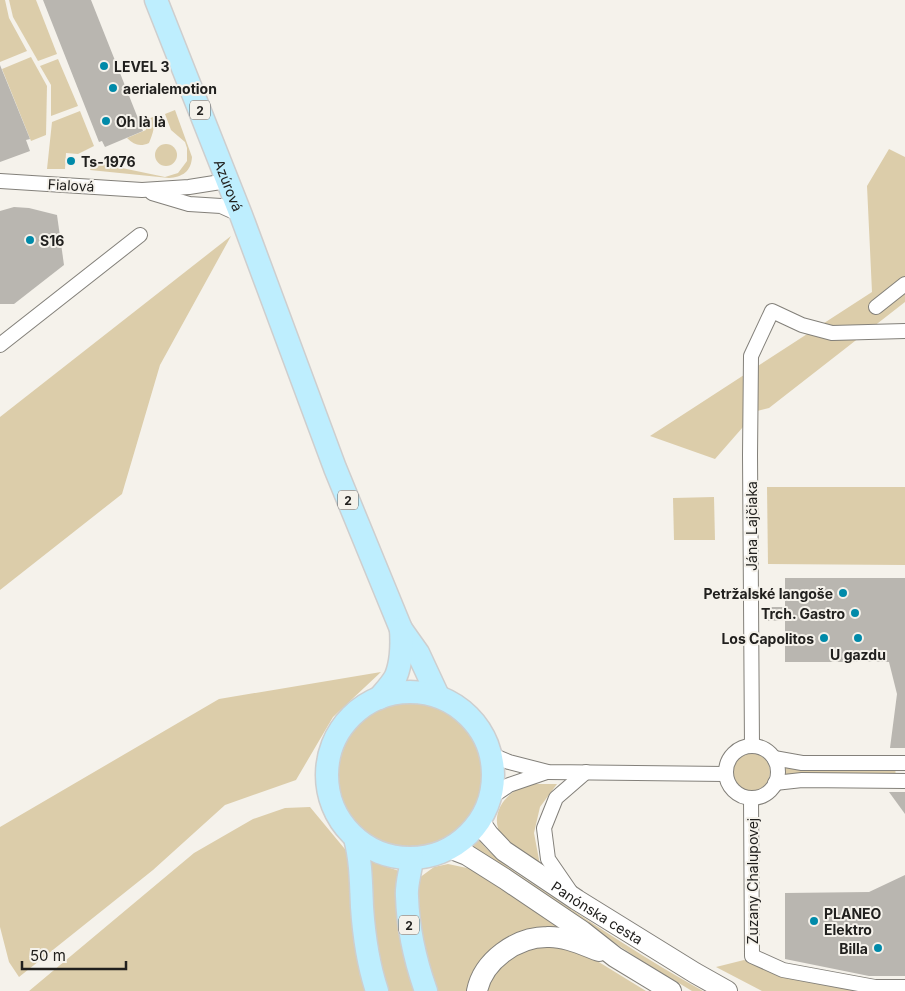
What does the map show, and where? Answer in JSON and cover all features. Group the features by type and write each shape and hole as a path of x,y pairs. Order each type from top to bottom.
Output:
{"main road":[{"name":"Azúrová","path":"156,0 241,215 335,468 401,628"},
{"name":"2","path":"401,628 418,653 438,696"},
{"name":"2","path":"379,698 409,693 438,696 454,704 471,718 483,735 492,755 493,777 490,798 479,821 465,836 449,848 431,855 412,858 378,852 355,838 344,827 333,808 327,786 327,764 331,747 344,725 362,708 379,698 396,677 400,664 401,628"},
{"name":"Panónska cesta","path":"479,821 504,851 576,900 726,991"},
{"name":"2","path":"355,838 360,858 362,910 367,949 371,974 377,991"},
{"name":"Panónska cesta","path":"449,848 467,855 582,931 615,957 671,991"},
{"name":"2","path":"412,858 406,894 409,925 414,951 426,991"},
{"path":"477,991 482,976 498,956 515,945 531,939 547,937 568,940 615,957"}],"street":[{"name":"Fialová","path":"0,181 142,190 189,187 227,181"},
{"name":"Fialová","path":"142,190 189,204 221,206 241,215"},
{"path":"0,345 140,235"},
{"path":"876,307 905,284"},
{"name":"Jána Lajčiaka","path":"752,746 750,455 752,356 772,311 802,325 832,333 905,330"},
{"path":"492,755 509,762 548,772 725,774 726,765 736,751 743,747 752,746 768,752 774,758 778,775 775,783 807,780 905,781"},
{"path":"774,758 802,763 905,763"},
{"path":"490,798 509,785 548,772"},
{"path":"576,900 548,860 544,828 556,798 586,772"},
{"name":"Zuzany Chalupovej","path":"725,774 731,788 744,797 752,798 766,794 775,783"},
{"name":"Zuzany Chalupovej","path":"752,798 752,956 783,970 875,987 905,987"}],"shaded area":[{"path":"0,0 5,0 9,18 27,51 0,62"},
{"path":"9,0 36,0 57,54 38,61 13,17"},
{"path":"31,57 47,86 46,135 31,141 2,69"},
{"path":"58,59 78,106 51,116 51,85 40,66"},
{"path":"175,110 192,157 190,166 185,173 169,178 90,170 92,166 98,163 165,177 178,173 187,161 187,148 185,142 171,130 165,114"},
{"path":"80,111 94,146 78,154 66,153 65,169 47,169 52,122"},
{"path":"153,117 154,124 149,143 137,145 127,138 146,130 143,121"},
{"path":"166,144 176,151 177,155 170,165 166,166 156,159 155,155 162,145"},
{"path":"889,149 905,157 905,302 769,408 757,411 715,459 650,436 872,292 867,186"},
{"path":"231,236 160,365 122,494 0,590 0,417"},
{"path":"767,487 905,487 905,565 768,564"},
{"path":"714,497 715,540 674,540 673,498"},
{"path":"381,672 333,717 296,780 225,805 153,870 19,977 9,962 0,927 0,827 219,699"},
{"path":"410,702 424,703 438,708 451,714 462,723 471,734 477,747 482,761 482,789 477,803 471,816 462,827 451,836 438,842 424,847 410,848 396,847 382,842 369,836 358,827 349,816 343,803 338,789 337,775 338,761 343,747 349,734 358,723 369,714 382,708 396,703"},
{"path":"751,753 764,759 770,772 764,785 751,791 738,785 732,772 738,759"},
{"path":"785,766 895,768 896,776 785,778"},
{"path":"533,784 557,784 540,807 534,833 540,865 506,840 497,824 499,810 507,798 520,788"},
{"path":"310,807 349,854 360,976 366,991 29,991 194,853 253,819 285,808"},
{"path":"479,840 501,862 518,874 623,943 703,991 692,991 642,961 510,874 479,850 472,847"},
{"path":"370,861 399,871 397,915 404,959 415,991 387,991 375,950"},
{"path":"448,864 483,874 571,934 544,929 469,991 434,991 416,922 419,878 434,867"},
{"path":"546,944 589,956 646,991 483,991 491,973 517,952"},
{"path":"744,960 782,976 866,991 762,991 716,967"}],"building":[{"path":"43,0 91,0 143,131 105,147 102,141 99,142"},
{"path":"0,65 30,139 26,140 30,151 0,162"},
{"name":"S16","path":"14,207 29,208 57,215 64,265 14,304 0,304 0,211"},
{"path":"785,578 905,578 905,748 890,748 897,694 889,662 785,662 785,620 768,621 768,607 785,607"},
{"path":"889,792 905,792 905,814"},
{"path":"905,875 905,976 869,976 785,959 785,893 869,892"}],"place":[{"name":"LEVEL 3","path":"104,66"},
{"name":"aerialemotion","path":"113,88"},
{"name":"Oh là là","path":"106,121"},
{"name":"Ts-1976","path":"71,161"},
{"name":"S16","path":"30,240"},
{"name":"Petržalské langoše","path":"843,593"},
{"name":"Trch. Gastro","path":"855,613"},
{"name":"Los Capolitos","path":"824,638"},
{"name":"U gazdu","path":"858,638"},
{"name":"PLANEO Elektro","path":"814,921"},
{"name":"Billa","path":"878,948"}]}
